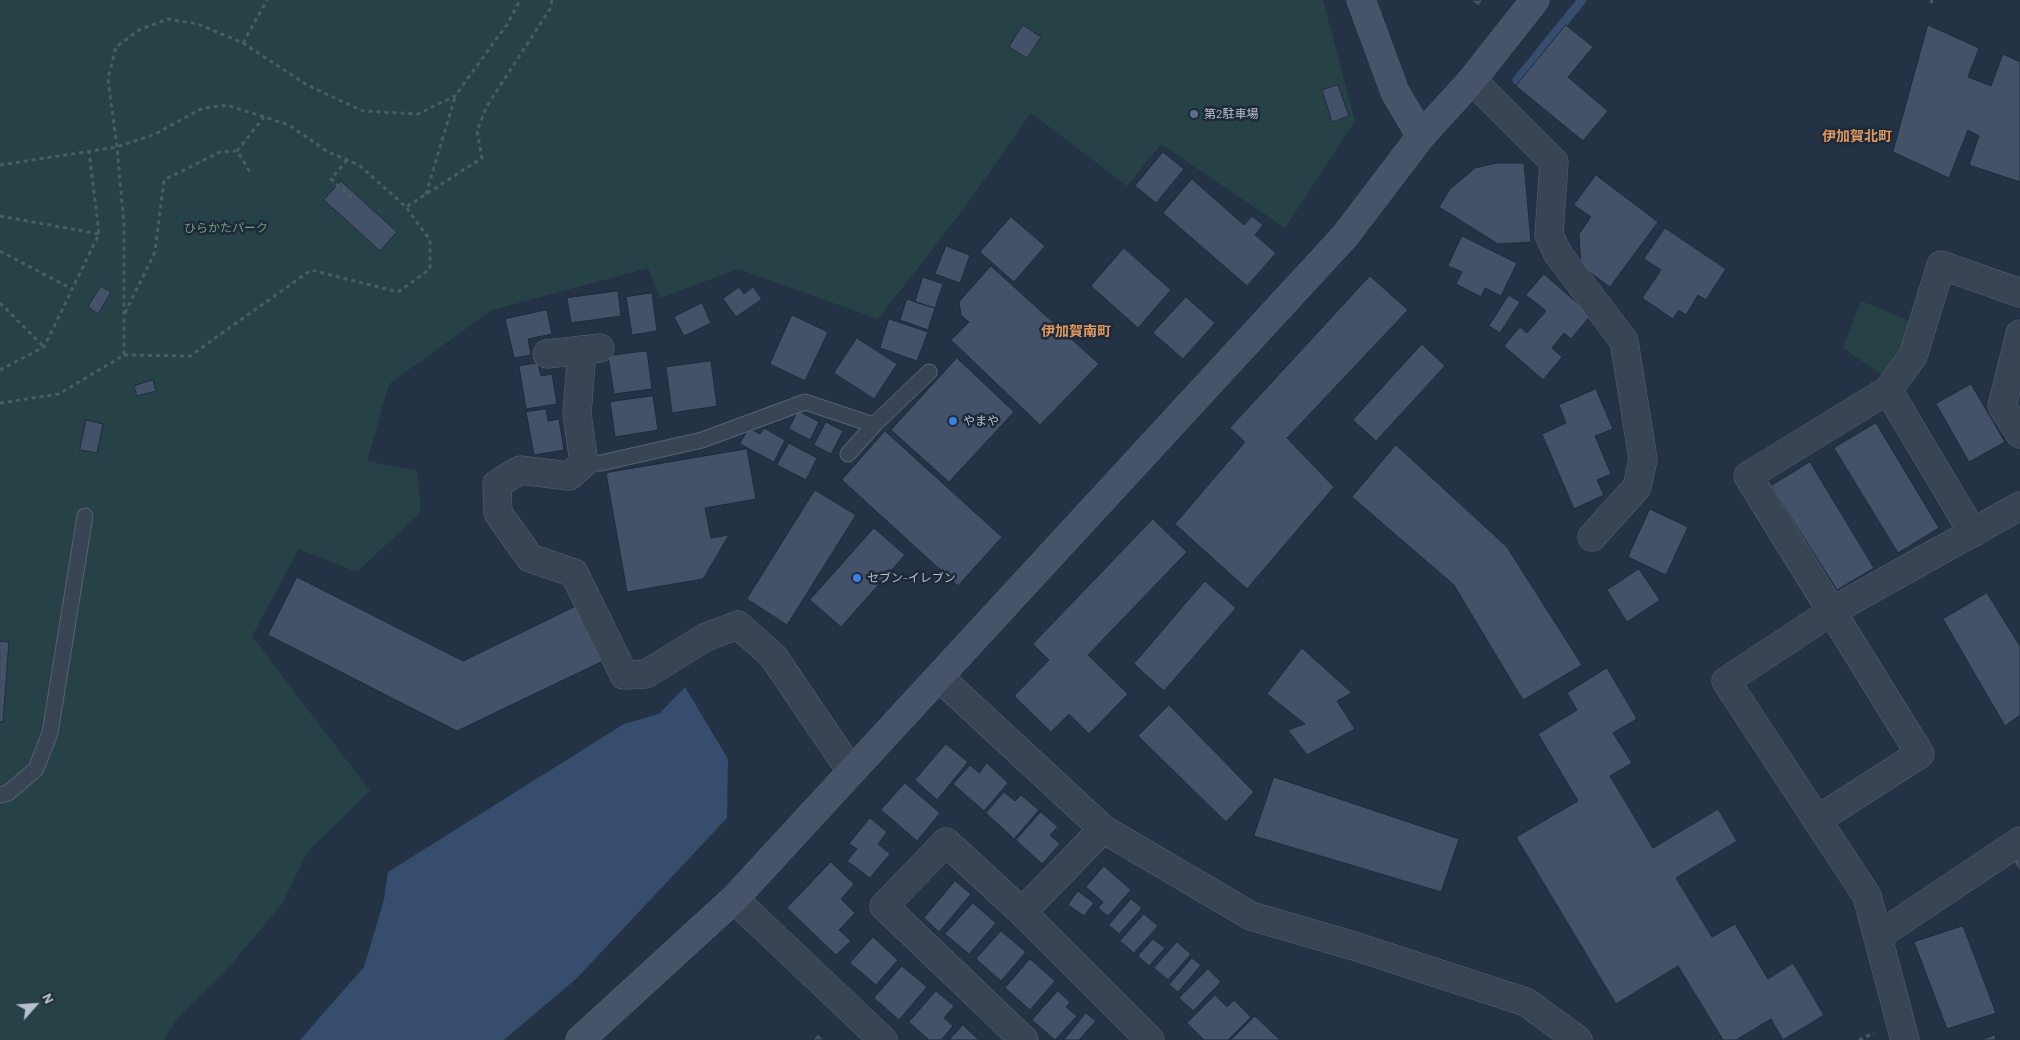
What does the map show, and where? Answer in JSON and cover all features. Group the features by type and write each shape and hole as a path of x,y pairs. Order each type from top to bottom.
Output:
{"street":[{"path":"1360,0 1395,92 1421,136"},
{"path":"580,1040 734,899 1345,236 1421,136 1472,80 1535,0"},
{"path":"1472,80 1554,162 1549,235 1558,254 1624,341 1643,459 1637,487 1592,537"},
{"path":"1817,820 1920,754 1748,476 1888,390 1913,356 1941,266 2020,293"},
{"path":"2020,334 2002,406 2020,434"},
{"path":"547,354 591,349 577,414 584,463 570,476 520,470 497,484 498,513 530,558 574,573 624,675 646,674 706,638 738,625 773,656 851,771"},
{"path":"1888,390 1973,533"},
{"path":"1905,1040 1898,1022 1867,896 1726,681 1832,612 2020,506"},
{"path":"939,677 1103,830 1251,916 1354,946 1526,1002 1578,1040"},
{"path":"1022,912 1103,830"},
{"path":"1878,936 2020,841"},
{"path":"1024,1040 884,906 946,842 1022,912 1150,1040"},
{"path":"734,899 883,1040"}],"lane":[{"path":"848,454 874,425 929,372"},
{"path":"584,463 601,463 702,440 806,402 874,425"},
{"path":"0,795 8,794 36,768 50,733 85,516"}],"path":[{"path":"243,43 267,0"},
{"path":"426,194 455,96 508,23 520,0"},
{"path":"406,207 482,158 476,130 487,106 550,9 552,0"},
{"path":"124,355 124,224 108,79 116,47 139,30 168,19 198,24 243,43 307,85 364,111 418,114 455,96"},
{"path":"0,165 117,147 154,135 203,108 227,105 289,125 328,152 359,165 406,207 430,240 430,269 398,292 311,270 190,356 124,355 59,394 0,404"},
{"path":"125,314 155,252 164,180 220,152 236,151 264,117"},
{"path":"0,370 44,347 99,234 89,151"},
{"path":"236,151 250,172"},
{"path":"347,160 331,179 354,200"},
{"path":"0,216 99,234"},
{"path":"0,252 72,289"},
{"path":"0,303 44,347"}],"green space":[{"name":"ひらかたパーク","path":"0,0 1323,0 1355,121 1285,228 1161,144 1127,186 1031,113 965,207 878,319 738,269 660,298 648,268 492,310 389,384 367,461 417,471 421,512 357,572 299,549 252,636 370,791 308,851 282,904 222,975 176,1020 164,1040 0,1040"},
{"path":"1861,301 1915,323 1887,378 1843,348"}],"water":[{"path":"685,687 728,759 727,818 577,978 504,1040 300,1040 364,967 384,900 388,872 624,724 659,714"}],"building":[{"path":"1470,0 1483,0 1479,6"},
{"path":"1023,25 1041,37 1027,58 1009,47"},
{"path":"1566,25 1593,47 1568,77 1608,111 1583,141 1516,86"},
{"path":"1928,25 1979,48 1968,77 1991,86 2003,54 2020,62 2020,182 1969,165 1979,136 1968,130 1949,178 1893,152"},
{"path":"1338,85 1349,116 1332,122 1322,90"},
{"path":"1163,152 1184,169 1156,203 1135,186"},
{"path":"1497,163 1524,163 1531,242 1498,244 1439,207 1450,189 1475,168"},
{"path":"1596,175 1658,222 1610,287 1581,266 1579,234 1591,217 1574,205"},
{"path":"1192,179 1244,225 1252,216 1263,225 1255,235 1276,253 1247,286 1163,213"},
{"path":"341,181 397,232 380,251 324,200"},
{"path":"1011,217 1045,246 1014,282 980,252"},
{"path":"1665,228 1726,269 1706,300 1698,295 1686,315 1679,310 1673,319 1642,298 1661,270 1644,259"},
{"path":"1462,236 1517,263 1501,296 1485,288 1481,297 1456,284 1462,272 1448,266"},
{"path":"946,246 970,255 960,283 935,274"},
{"path":"1124,248 1171,290 1138,328 1091,286"},
{"path":"991,266 1099,364 1040,425 951,340 969,322 961,315 959,302"},
{"path":"1544,274 1591,315 1571,339 1564,333 1552,348 1562,357 1543,380 1504,346 1520,327 1527,333 1546,311 1526,295"},
{"path":"1370,276 1408,310 1287,438 1334,487 1247,589 1175,524 1245,442 1230,428"},
{"path":"923,277 943,284 935,308 915,302"},
{"path":"101,286 111,292 98,314 88,307"},
{"path":"739,287 744,294 753,287 762,299 736,317 723,299"},
{"path":"618,291 621,316 571,323 567,298"},
{"path":"652,293 657,331 632,335 626,297"},
{"path":"1509,295 1520,302 1500,333 1489,326"},
{"path":"1186,297 1215,323 1183,359 1153,333"},
{"path":"907,299 935,308 928,330 900,320"},
{"path":"702,303 711,323 684,336 674,317"},
{"path":"547,310 552,334 528,339 531,355 514,358 505,319"},
{"path":"792,315 828,332 805,381 770,364"},
{"path":"889,319 928,332 917,361 880,348"},
{"path":"857,338 897,364 874,399 834,373"},
{"path":"1422,344 1445,366 1376,441 1353,420"},
{"path":"647,351 652,389 614,394 608,356"},
{"name":"やまや","path":"957,358 1014,412 949,482 891,430"},
{"path":"711,361 717,406 672,413 666,367"},
{"path":"538,363 541,376 552,374 557,404 526,409 519,366"},
{"path":"153,380 156,391 137,396 134,386"},
{"path":"1971,384 2005,442 1969,462 1936,404"},
{"path":"1596,389 1613,429 1595,436 1611,474 1597,480 1604,495 1574,509 1542,434 1566,423 1559,405"},
{"path":"653,396 658,430 615,437 610,402"},
{"path":"546,409 548,421 559,419 564,450 534,455 526,412"},
{"path":"798,411 819,422 810,440 789,429"},
{"path":"86,420 103,424 97,453 80,450"},
{"path":"826,422 843,431 831,454 814,445"},
{"path":"1876,423 1939,528 1898,553 1834,448"},
{"path":"749,428 760,434 764,428 785,440 774,462 740,444"},
{"path":"885,431 1002,537 958,586 842,480"},
{"path":"789,443 817,458 806,480 777,465"},
{"path":"1396,445 1507,547 1582,665 1523,700 1454,585 1352,497"},
{"path":"747,449 756,499 705,508 711,538 729,535 703,579 627,592 606,473"},
{"path":"1810,462 1874,568 1837,590 1771,486"},
{"path":"815,490 856,515 787,625 747,599"},
{"path":"1650,509 1688,527 1666,575 1628,557"},
{"path":"1153,519 1187,552 1088,655 1128,694 1089,734 1069,714 1051,732 1014,696 1049,660 1033,644"},
{"name":"セブン-イレブン","path":"874,528 905,555 841,627 810,600"},
{"path":"1639,569 1660,600 1627,622 1607,590"},
{"path":"297,577 463,661 576,606 603,661 457,731 268,635"},
{"path":"1205,581 1236,608 1164,691 1134,664"},
{"path":"1987,593 2020,646 2020,715 2005,726 1943,619"},
{"path":"0,641 9,642 3,722 0,722"},
{"path":"1302,648 1352,693 1337,701 1355,729 1307,755 1288,730 1305,724 1267,694"},
{"path":"1607,668 1637,719 1613,733 1632,763 1610,776 1653,848 1718,809 1737,841 1676,878 1712,937 1735,924 1768,979 1793,963 1824,1015 1783,1040 1771,1019 1736,1040 1723,1040 1678,966 1616,1004 1516,837 1578,801 1538,734 1577,710 1567,693"},
{"path":"1169,705 1254,792 1226,822 1138,736"},
{"path":"946,744 968,762 937,800 915,780"},
{"path":"987,763 1008,783 984,811 953,784 970,765 979,773"},
{"path":"1274,777 1459,839 1441,892 1254,836"},
{"path":"905,783 940,813 917,841 881,810"},
{"path":"1004,792 1015,801 1021,795 1039,810 1014,839 986,813"},
{"path":"1041,812 1058,827 1050,835 1060,844 1042,864 1016,840"},
{"path":"870,818 887,832 878,844 890,854 870,878 847,861 857,849 849,844"},
{"path":"2020,859 2020,872 2014,862"},
{"path":"831,862 854,884 841,899 855,913 839,930 851,941 836,955 787,908"},
{"path":"1104,866 1131,890 1108,916 1098,908 1103,902 1086,887"},
{"path":"955,881 971,894 939,932 924,918"},
{"path":"1078,891 1094,903 1084,916 1068,905"},
{"path":"1131,899 1142,908 1119,934 1109,925"},
{"path":"973,903 996,923 969,954 945,934"},
{"path":"1144,914 1158,926 1134,953 1120,941"},
{"path":"1963,926 1996,1013 1947,1029 1914,942"},
{"path":"1001,931 1026,952 1001,981 976,959"},
{"path":"873,937 898,960 876,985 850,963"},
{"path":"1153,939 1165,948 1149,966 1138,956"},
{"path":"1177,942 1191,954 1168,980 1154,968"},
{"path":"1192,958 1201,965 1178,992 1169,985"},
{"path":"1030,959 1055,981 1030,1010 1005,988"},
{"path":"902,966 927,987 899,1020 874,998"},
{"path":"1208,969 1221,982 1193,1011 1179,998"},
{"path":"936,991 954,1006 944,1018 953,1026 941,1040 929,1040 909,1022"},
{"path":"1058,991 1070,1002 1066,1007 1077,1016 1055,1040 1032,1020"},
{"path":"1215,995 1227,1007 1234,1000 1251,1017 1228,1040 1204,1040 1187,1023"},
{"path":"1086,1013 1096,1021 1079,1040 1064,1040"},
{"path":"1255,1016 1280,1040 1231,1040"},
{"path":"963,1025 979,1040 949,1040"},
{"path":"818,1034 824,1040 813,1040"},
{"path":"1995,1035 1996,1040 1981,1040"}],"waterway":[{"path":"1517,80 1582,0"}],"place":[{"name":"第2駐車場","path":"1194,114"},
{"name":"やまや","path":"953,421"},
{"name":"セブン-イレブン","path":"857,578"}],"district":[{"name":"伊加賀北町","path":"1857,136"},
{"name":"伊加賀南町","path":"1076,331"}]}
